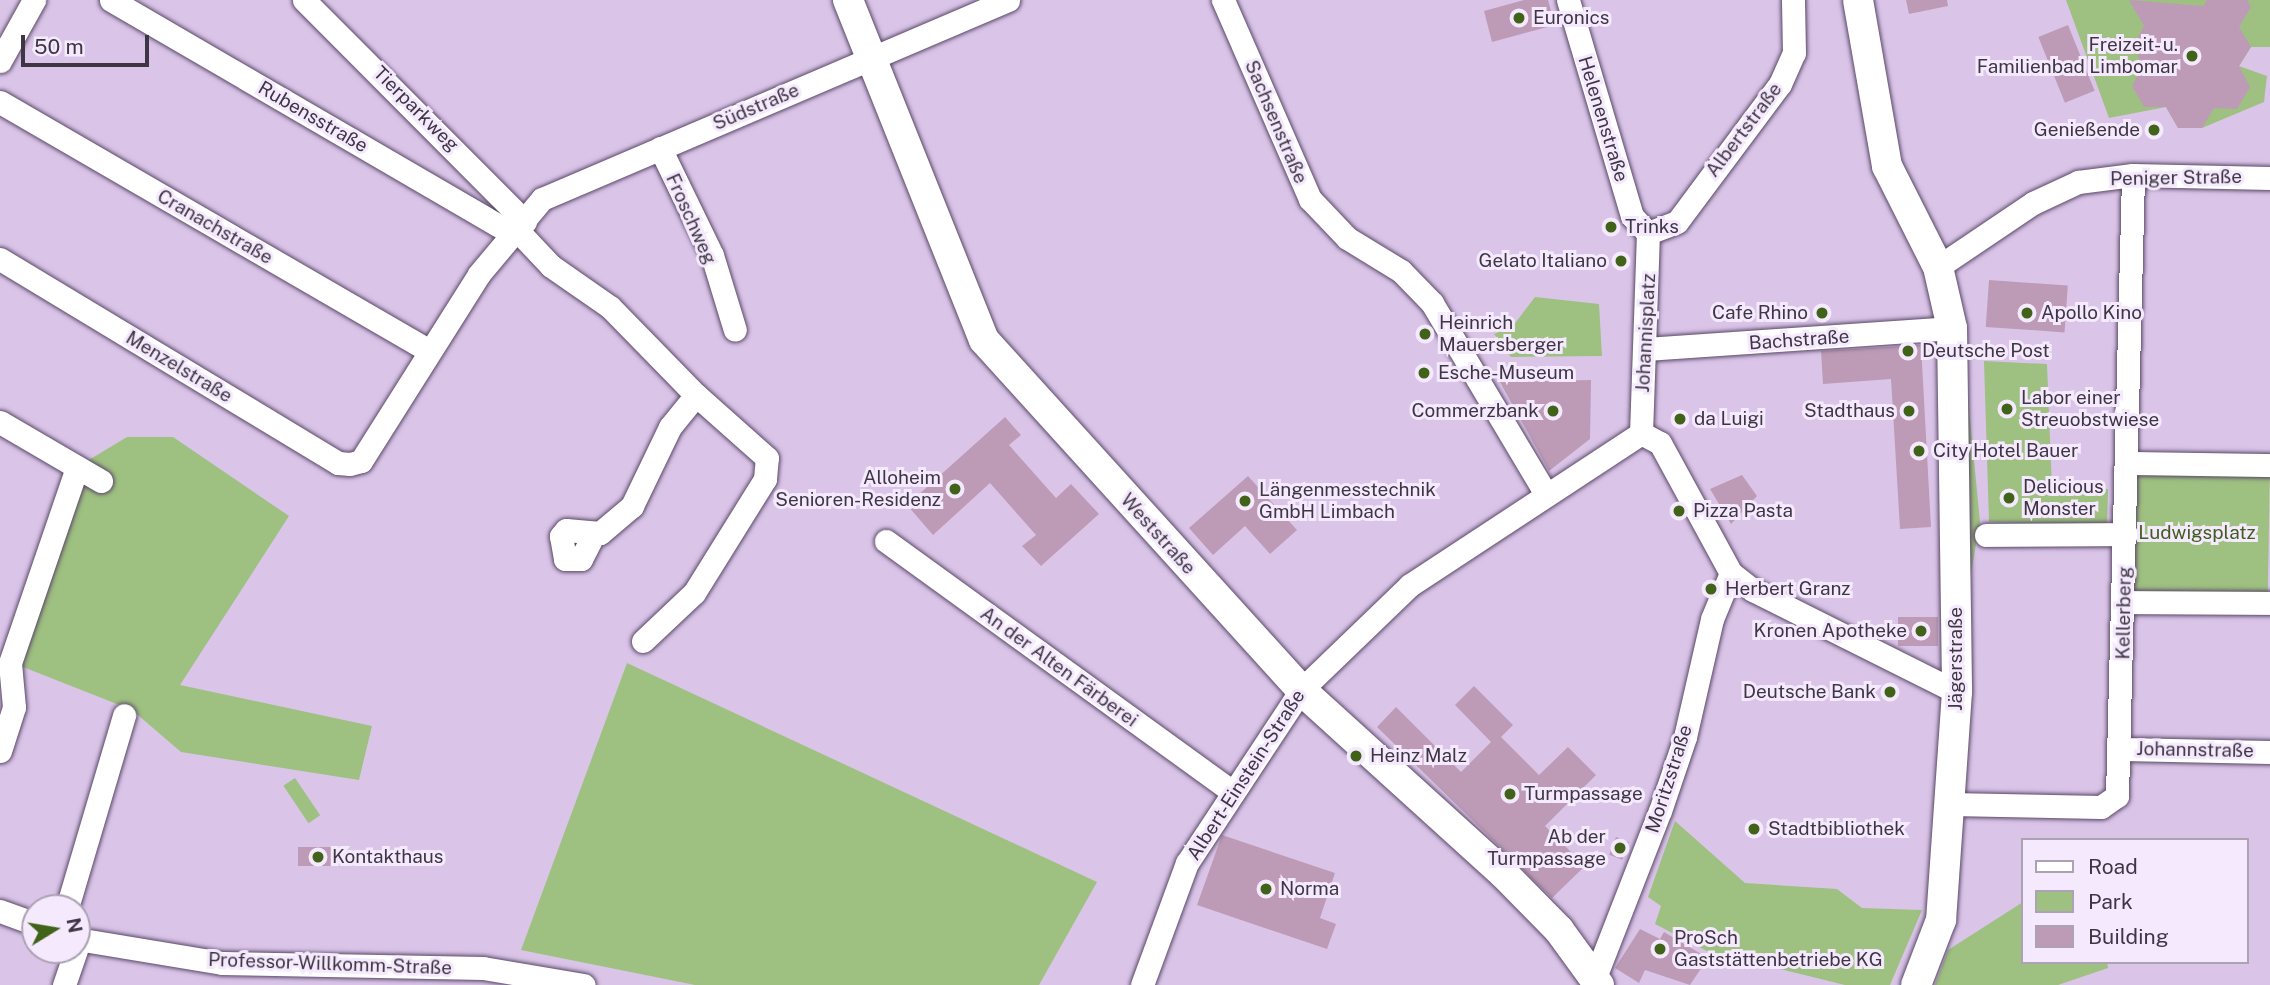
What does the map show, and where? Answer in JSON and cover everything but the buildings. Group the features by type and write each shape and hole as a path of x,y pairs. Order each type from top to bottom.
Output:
{"main road":[{"name":"Weststraße","path":"848,0 984,340 1301,690 1503,873 1559,930 1595,984"},
{"name":"Jägerstraße","path":"1858,0 1887,166 1938,267 1952,328 1957,692 1951,804 1941,920 1916,985"}],"street":[{"path":"0,61 34,0"},
{"name":"Rubensstraße","path":"111,0 519,229"},
{"name":"Tierparkweg","path":"304,0 519,229"},
{"name":"Südstraße","path":"361,461 479,274 542,199 1008,0"},
{"name":"Sachsenstraße","path":"1223,0 1310,199 1347,238 1401,271 1432,303 1546,494"},
{"name":"Helenenstraße","path":"1568,0 1632,216 1648,233"},
{"name":"Albertstraße","path":"1648,233 1677,222 1780,84 1794,52 1793,0"},
{"name":"Cranachstraße","path":"0,103 429,351"},
{"name":"Froschweg","path":"660,148 712,255 735,330"},
{"name":"Peniger Straße","path":"1938,267 2033,203 2078,182 2133,175 2270,178"},
{"name":"Kellerberg","path":"1951,804 2107,807 2117,796 2121,749 2133,175"},
{"path":"519,229 551,265 610,307 696,395 767,457 765,479 694,593 643,641"},
{"name":"Johannisplatz","path":"1641,433 1648,233"},
{"name":"Menzelstraße","path":"0,259 338,463 361,461"},
{"name":"Bachstraße","path":"1646,349 1952,328"},
{"path":"594,533 617,523 632,506 670,427 696,395"},
{"path":"0,422 101,481"},
{"path":"1641,433 1660,443 1731,573 1753,590 1957,692"},
{"name":"Albert-Einstein-Straße","path":"1142,985 1187,863 1301,690 1410,585 1641,433"},
{"path":"2127,463 2270,465"},
{"path":"0,751 14,707 10,663 77,467"},
{"path":"1986,535 2126,534"},
{"name":"An der Alten Färberei","path":"886,541 1233,792"},
{"name":"Moritzstraße","path":"1595,984 1685,737 1712,619 1731,573"},
{"path":"2124,602 2270,603"},
{"path":"71,894 124,715"},
{"name":"Johannstraße","path":"2121,749 2270,752"},
{"path":"0,911 21,919"},
{"name":"Professor-Willkomm-Straße","path":"91,946 361,976 533,979 584,985"},
{"path":"64,985 71,964"}],"green space":[{"path":"2066,0 2270,0 2270,47 2251,47 2239,66 2267,76 2264,102 2202,128 2178,128 2166,107 2109,118"},
{"path":"1535,297 1599,304 1602,356 1511,357 1494,334 1513,326"},
{"path":"1984,361 2047,364 2052,489 2108,489 2107,525 1989,522"},
{"path":"1967,388 1980,522 1967,596"},
{"path":"127,437 173,437 289,516 180,685 372,726 359,780 181,752 132,710 18,665 77,467"},
{"name":"Ludwigsplatz","path":"2127,463 2270,465 2268,604 2125,602"},
{"path":"627,663 1097,882 1039,985 695,985 521,950"},
{"path":"295,778 320,815 309,823 283,786"},
{"path":"1675,821 1745,883 1837,889 1862,908 1922,910 1890,985 1845,985 1707,951 1655,924 1661,906 1648,897"},
{"path":"2022,903 2022,964 2107,964 2108,968 2058,985 1935,985 1948,950"}],"place":[{"name":"Euronics","path":"1519,18"},
{"name":"Freizeit- u. Familienbad Limbomar","path":"2192,56"},
{"name":"Genießende","path":"2154,130"},
{"name":"Trinks","path":"1611,227"},
{"name":"Gelato Italiano","path":"1621,261"},
{"name":"Cafe Rhino","path":"1822,313"},
{"name":"Apollo Kino","path":"2027,313"},
{"name":"Heinrich Mauersberger","path":"1425,334"},
{"name":"Deutsche Post","path":"1908,351"},
{"name":"Esche-Museum","path":"1424,373"},
{"name":"Labor einer Streuobstwiese","path":"2007,409"},
{"name":"Commerzbank","path":"1553,411"},
{"name":"Stadthaus","path":"1909,411"},
{"name":"da Luigi","path":"1680,419"},
{"name":"City Hotel Bauer","path":"1919,451"},
{"name":"Alloheim Senioren-Residenz","path":"955,489"},
{"name":"Delicious Monster","path":"2009,498"},
{"name":"Längenmesstechnik GmbH Limbach","path":"1245,501"},
{"name":"Pizza Pasta","path":"1679,511"},
{"name":"Herbert Granz","path":"1711,589"},
{"name":"Kronen Apotheke","path":"1921,631"},
{"name":"Deutsche Bank","path":"1890,692"},
{"name":"Heinz Malz","path":"1356,756"},
{"name":"Turmpassage","path":"1510,794"},
{"name":"Stadtbibliothek","path":"1754,829"},
{"name":"Ab der Turmpassage","path":"1620,848"},
{"name":"Kontakthaus","path":"318,857"},
{"name":"Norma","path":"1266,889"},
{"name":"ProSch Gaststättenbetriebe KG","path":"1660,949"}]}
